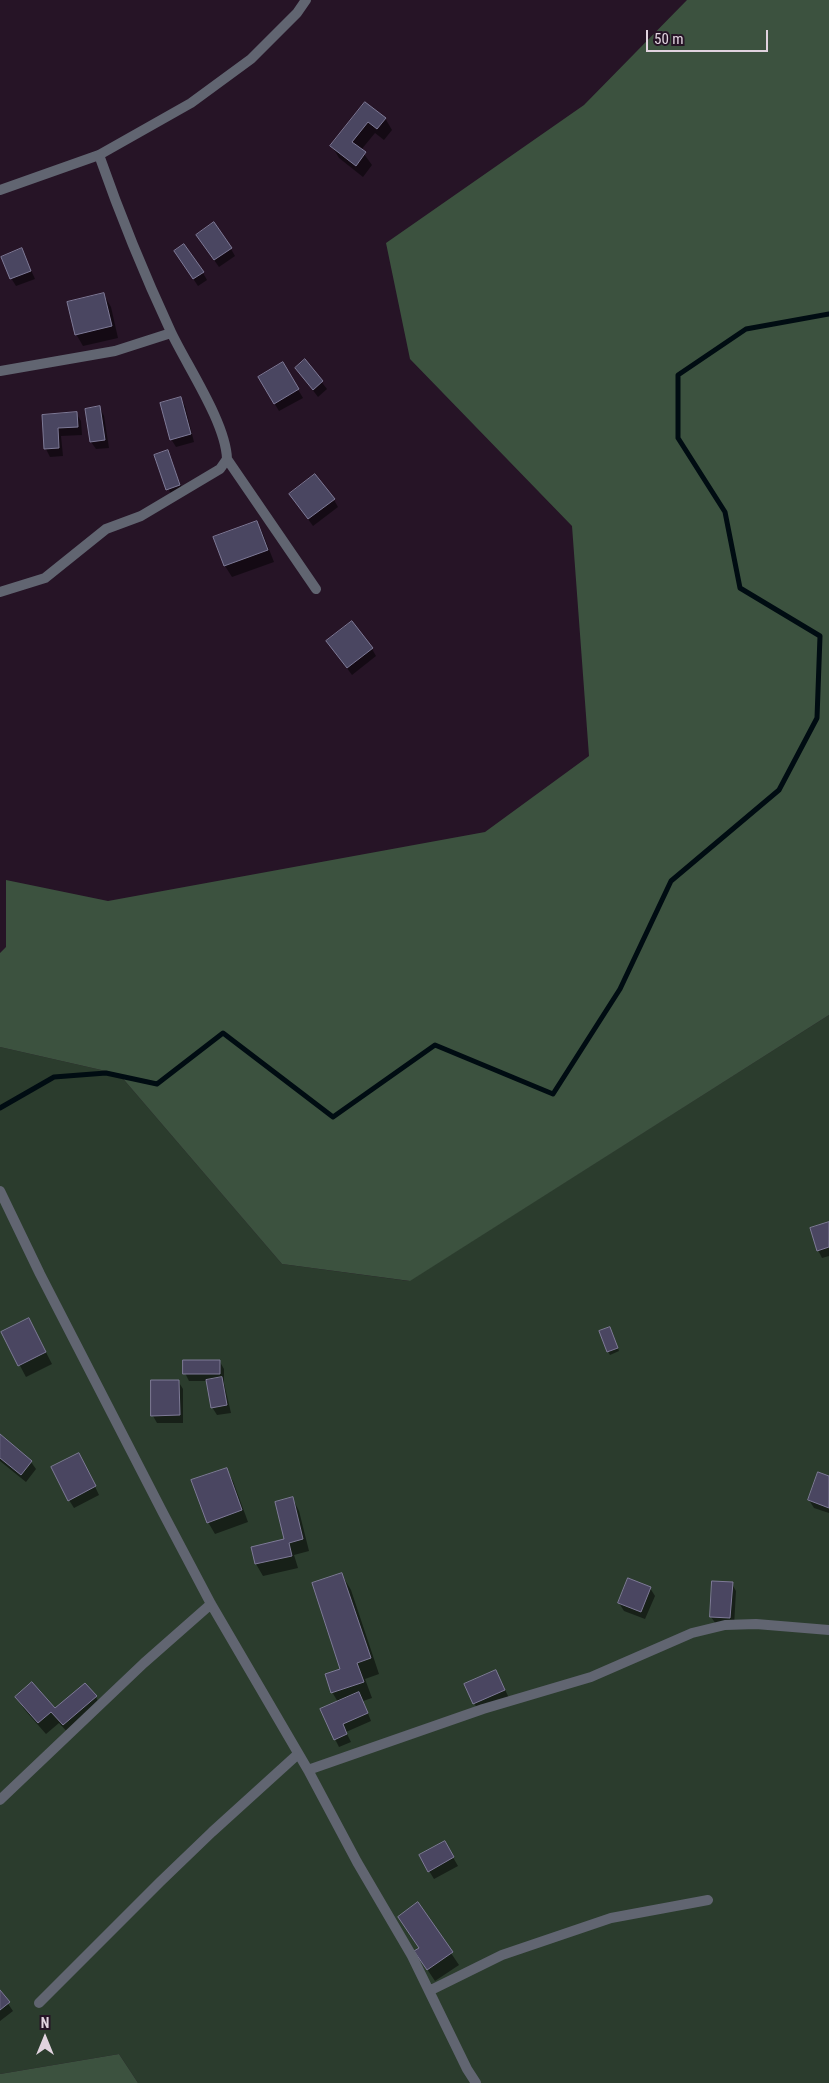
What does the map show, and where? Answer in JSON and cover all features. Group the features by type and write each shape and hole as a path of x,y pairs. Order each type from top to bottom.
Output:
{"street":[{"path":"0,190 99,156 191,103 251,59 297,13 306,0"},
{"path":"99,156 117,208 171,333 202,390 226,445 227,459 316,589"},
{"path":"0,371 115,351 171,333"},
{"path":"0,592 45,578 106,529 149,511 220,469 227,459"},
{"path":"0,1191 105,1403 212,1604 412,1956 467,2069 476,2083"},
{"path":"0,1800 144,1664 212,1604"},
{"path":"308,1770 483,1709 591,1677 692,1633 726,1625 756,1624 829,1630"},
{"path":"40,2003 160,1882 298,1754"},
{"path":"429,1991 502,1955 611,1918 708,1900"},
{"path":"465,2083 467,2069"}],"green space":[{"path":"687,0 829,0 829,1015 410,1281 282,1264 119,1074 0,1047 0,953 6,947 6,880 108,901 485,832 589,756 572,526 410,359 386,243 584,105"},
{"path":"829,1015 829,2083 138,2083 119,2054 0,2074 0,1047 119,1074 282,1264 409,1281"},
{"path":"119,2054 138,2083 0,2083 0,2074"}],"building":[{"path":"365,102 386,118 377,129 368,122 352,142 366,152 356,166 330,146"},
{"path":"214,222 232,248 214,260 196,235"},
{"path":"184,244 204,272 193,279 174,251"},
{"path":"22,248 31,271 10,279 1,257"},
{"path":"104,293 112,326 75,335 67,302"},
{"path":"305,359 323,381 313,390 295,368"},
{"path":"283,362 299,389 274,404 258,377"},
{"path":"181,397 191,434 170,440 160,403"},
{"path":"100,406 105,440 90,442 85,409"},
{"path":"77,412 78,427 58,428 59,448 44,449 42,415"},
{"path":"168,450 180,485 166,490 154,455"},
{"path":"315,474 335,499 308,519 289,494"},
{"path":"257,521 268,550 224,566 213,537"},
{"path":"352,621 373,648 347,668 326,641"},
{"path":"829,1222 829,1247 817,1251 810,1228"},
{"path":"29,1318 46,1352 18,1366 1,1332"},
{"path":"610,1327 618,1348 607,1352 599,1331"},
{"path":"183,1360 220,1360 220,1374 183,1374"},
{"path":"222,1377 227,1405 211,1408 206,1380"},
{"path":"151,1380 179,1380 180,1415 151,1416"},
{"path":"0,1434 32,1461 21,1475 0,1458"},
{"path":"79,1453 96,1486 68,1501 51,1467"},
{"path":"227,1468 242,1510 207,1523 191,1480"},
{"path":"818,1472 829,1476 829,1508 808,1500"},
{"path":"293,1497 303,1539 289,1543 292,1556 255,1564 251,1547 284,1539 275,1502"},
{"path":"342,1573 371,1658 357,1663 364,1682 331,1693 325,1674 340,1669 312,1583"},
{"path":"628,1578 651,1587 641,1612 618,1603"},
{"path":"712,1581 733,1582 730,1618 710,1617"},
{"path":"496,1670 505,1690 473,1704 464,1684"},
{"path":"32,1682 55,1708 85,1683 97,1696 63,1725 51,1712 38,1723 15,1697"},
{"path":"359,1692 368,1713 343,1724 347,1734 334,1740 320,1709"},
{"path":"445,1841 454,1857 428,1872 419,1855"},
{"path":"418,1902 453,1952 427,1970 414,1951 419,1948 398,1917"},
{"path":"0,1990 10,2002 0,2010"}],"waterway":[{"path":"0,1108 54,1077 106,1073 157,1084 223,1033 333,1117 435,1045 553,1094 620,989 671,881 779,790 817,718 820,636 740,588 725,512 678,438 678,375 746,329 829,314"}]}
